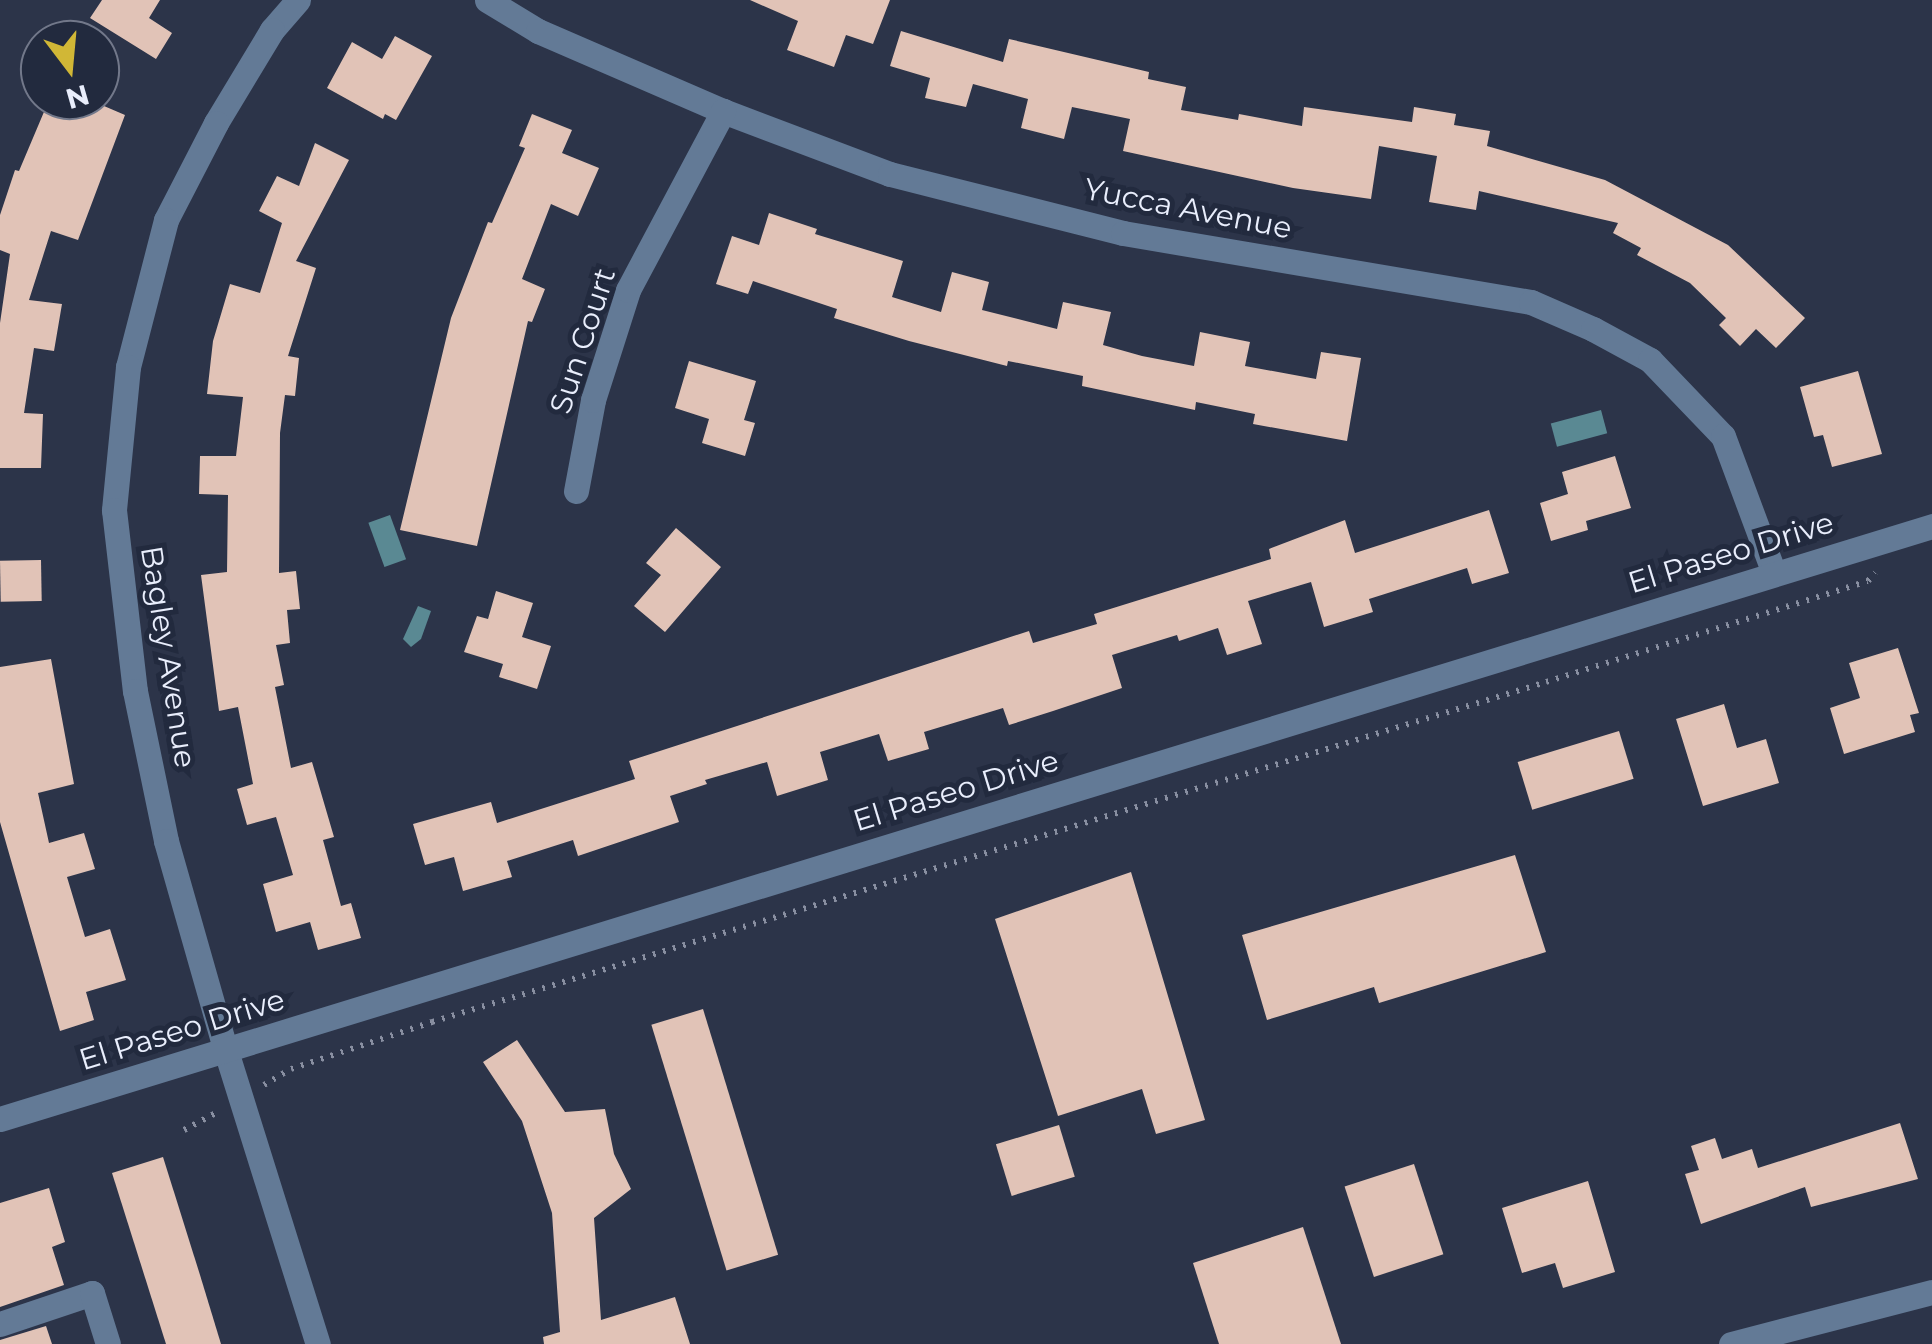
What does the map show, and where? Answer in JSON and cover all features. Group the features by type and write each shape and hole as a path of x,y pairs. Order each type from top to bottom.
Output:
{"street":[{"name":"Bagley Avenue","path":"298,0 272,30 216,123 166,220 128,367 114,510 135,691 166,842 226,1051 318,1344"},
{"name":"Yucca Avenue","path":"487,0 538,31 723,111 890,174 1020,208 1225,252 1531,302 1593,329 1650,360 1723,436 1774,573"},
{"name":"Sun Court","path":"576,490 593,400 628,290 723,111"},
{"name":"El Paseo Drive","path":"0,1119 1932,526"},
{"path":"1731,1344 1932,1292"},
{"path":"0,1324 92,1293 108,1344"}],"path":[{"path":"184,1130 290,1069 432,1022 1698,635 1868,581 1879,569"}],"shaded area":[{"path":"1601,410 1607,433 1557,447 1551,423"},
{"path":"390,515 406,559 384,567 368,523"},
{"path":"418,606 431,611 421,639 411,647 403,639"}],"building":[{"path":"102,0 160,0 149,18 172,33 156,59 120,37 120,20 90,18"},
{"path":"750,0 890,0 873,44 846,35 834,67 787,50 798,21"},
{"path":"901,31 1003,62 1009,39 1149,72 1148,79 1186,87 1181,110 1238,120 1239,114 1302,126 1304,107 1412,122 1414,107 1456,114 1454,125 1490,131 1487,146 1605,180 1728,245 1805,318 1776,348 1756,329 1740,346 1719,325 1726,318 1690,283 1637,255 1641,248 1613,233 1618,223 1479,191 1476,210 1429,202 1437,156 1379,146 1371,199 1293,188 1123,151 1130,119 1072,107 1064,139 1021,128 1028,99 973,84 966,107 925,98 930,78 890,66"},
{"path":"395,36 432,56 396,120 385,114 383,119 327,88 352,42 382,59"},
{"path":"120,113 125,115 78,240 51,231 29,300 62,304 54,351 34,348 24,413 43,414 41,468 0,468 0,323 10,254 0,250 0,215 15,170 19,171 41,120 120,120"},
{"path":"532,114 572,130 562,153 599,168 578,216 551,204 522,279 545,289 532,322 528,321 477,546 400,530 451,318 488,222 492,223 525,148 519,146"},
{"path":"315,143 349,160 296,261 316,268 288,356 299,358 295,396 285,395 280,433 279,573 296,571 300,609 287,610 290,643 276,645 284,685 275,687 291,768 312,762 334,837 323,840 341,906 351,903 361,938 318,950 310,922 276,932 263,884 293,875 276,817 247,825 237,789 253,784 238,707 219,711 201,575 227,572 228,495 199,494 200,456 236,456 243,397 207,394 213,341 230,284 260,293 282,223 259,211 277,176 299,186"},
{"path":"769,213 817,229 815,234 903,261 892,297 941,312 952,272 989,282 982,310 1057,329 1063,302 1111,312 1103,345 1142,356 1194,366 1200,332 1250,342 1245,366 1316,379 1321,352 1361,358 1347,441 1253,424 1255,414 1196,402 1195,410 1082,386 1083,376 1008,361 1007,366 909,341 834,318 837,309 753,281 748,294 716,284 732,236 759,245"},
{"path":"689,361 756,381 744,420 755,423 745,456 702,443 709,419 675,408"},
{"path":"1858,371 1882,454 1832,467 1823,435 1814,437 1800,387"},
{"path":"1615,456 1631,508 1586,521 1588,530 1551,541 1540,503 1568,494 1562,472"},
{"path":"1489,510 1509,573 1472,584 1467,568 1369,599 1373,612 1324,627 1311,582 1248,601 1262,644 1227,655 1218,628 1179,641 1177,635 1112,655 1122,688 1053,711 1009,725 1003,708 924,732 929,749 888,761 879,734 820,752 828,780 777,796 767,762 705,780 707,784 670,796 679,822 578,856 573,840 507,861 512,877 463,891 454,857 425,865 413,824 491,802 497,823 635,779 629,761 1029,631 1033,643 1097,624 1094,614 1271,559 1269,549 1345,520 1355,553"},
{"path":"676,528 721,567 665,632 634,606 661,575 646,563"},
{"path":"41,560 42,601 1,602 0,561"},
{"path":"496,591 533,603 522,637 551,646 537,689 499,677 503,664 464,652 477,616 488,619"},
{"path":"1898,648 1919,713 1910,715 1915,732 1844,754 1830,708 1860,698 1849,663"},
{"path":"51,659 74,784 38,793 49,843 84,833 95,869 67,877 85,937 110,929 126,980 86,992 94,1020 60,1031 0,822 0,667"},
{"path":"1724,704 1737,748 1766,739 1779,783 1703,806 1676,719"},
{"path":"1619,731 1634,779 1532,810 1518,762"},
{"path":"1515,855 1546,952 1379,1003 1374,987 1267,1020 1242,935"},
{"path":"1131,872 1205,1120 1156,1134 1142,1089 1058,1116 995,919"},
{"path":"703,1009 778,1255 726,1271 651,1025"},
{"path":"517,1040 565,1112 605,1109 614,1154 631,1189 594,1218 601,1320 675,1297 690,1344 544,1344 543,1337 560,1332 552,1213 522,1121 483,1062"},
{"path":"1900,1123 1918,1179 1811,1207 1805,1187 1701,1224 1685,1174 1699,1170 1691,1146 1715,1138 1722,1159 1752,1149 1758,1168"},
{"path":"1059,1125 1075,1177 1012,1196 996,1144"},
{"path":"163,1157 221,1344 166,1344 112,1173"},
{"path":"1414,1164 1443,1254 1374,1277 1345,1187"},
{"path":"1588,1181 1615,1272 1563,1288 1555,1263 1522,1273 1502,1208"},
{"path":"49,1188 65,1242 52,1247 64,1285 0,1307 0,1203"},
{"path":"1303,1227 1341,1344 1219,1344 1193,1263"},
{"path":"46,1326 52,1344 0,1344 0,1340"}]}
